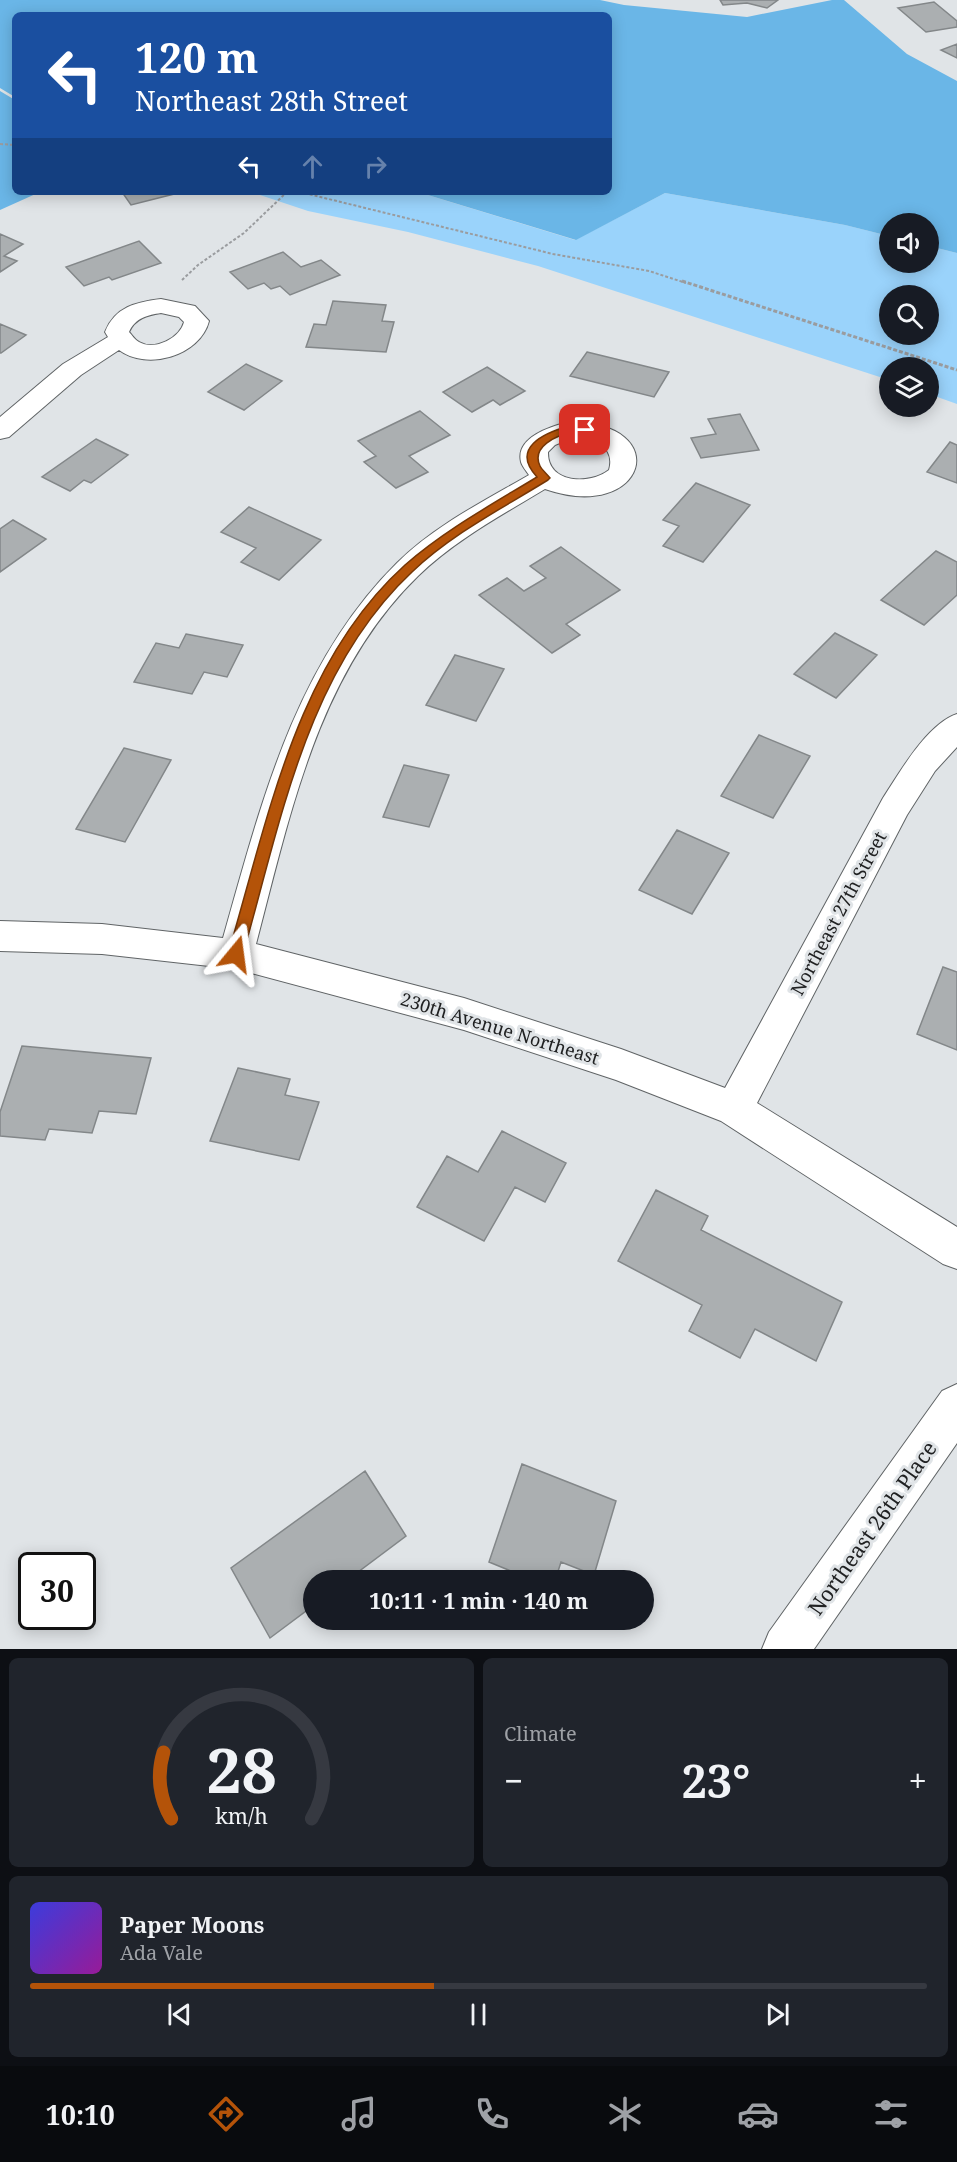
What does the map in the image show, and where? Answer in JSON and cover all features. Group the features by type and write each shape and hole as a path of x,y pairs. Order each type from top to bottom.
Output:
{"street":[{"path":"161,306 184,310 196,321 196,329 185,343 162,351 137,350 120,340 117,332 126,317 135,311 161,306"},
{"path":"0,431 78,363 120,340"},
{"path":"236,954 293,754 328,675 366,616 407,570 449,535 544,478"},
{"name":"Northeast 27th Street","path":"734,1109 895,807 924,762 957,726"},
{"name":"230th Avenue Northeast","path":"0,936 102,939 236,954 464,1014 621,1065 734,1109 957,1250"},
{"name":"Northeast 26th Place","path":"786,1649 957,1406"}],"path":[{"path":"161,306 164,297 198,265 244,233 284,195"},
{"path":"312,195 522,247 649,271 957,370"}],"shaded area":[{"path":"0,0 600,0 624,5 747,17 832,0 844,0 907,54 957,81 957,253 939,248 939,213 879,213 879,234 845,225 665,193 576,240 428,195 612,195 612,12 12,12 12,95 0,88"},
{"path":"0,91 12,98 12,195 33,195 0,210"},
{"path":"665,193 845,225 879,234 879,273 939,273 939,248 957,253 957,404 939,398 939,357 879,357 879,377 538,266 408,232 308,211 260,195 428,195 575,240"}],"building":[{"path":"720,0 778,0 767,8 747,3 723,5"},
{"path":"934,2 957,21 957,27 926,32 898,8"},
{"path":"957,44 957,58 941,50"},
{"path":"124,195 170,195 131,205"},
{"path":"0,234 23,244 4,256 17,261 0,272"},
{"path":"139,241 161,263 112,280 109,277 84,286 66,267"},
{"path":"283,252 301,267 321,260 340,275 290,295 280,286 271,289 264,283 248,289 230,272"},
{"path":"333,301 386,305 382,321 394,322 386,352 306,347 314,324 326,325"},
{"path":"0,324 26,335 1,353 0,353"},
{"path":"587,352 669,372 654,397 570,376"},
{"path":"246,364 282,381 244,410 208,392"},
{"path":"487,367 525,391 500,405 493,400 472,412 443,392"},
{"path":"420,411 450,435 409,456 428,472 396,488 364,462 376,456 358,441"},
{"path":"740,414 759,450 701,458 691,438 716,434 708,419"},
{"path":"96,439 128,455 91,483 84,480 70,491 42,477"},
{"path":"950,442 957,445 957,483 927,472"},
{"path":"696,483 750,505 703,562 663,546 679,526 663,520"},
{"path":"249,507 321,540 279,580 241,562 256,548 221,532"},
{"path":"13,520 46,539 0,572 0,529"},
{"path":"561,547 620,590 566,624 580,635 552,653 479,595 507,578 524,591 546,578 530,566"},
{"path":"936,551 957,562 957,595 924,625 881,600"},
{"path":"835,633 877,655 836,698 794,674"},
{"path":"186,634 243,645 227,677 204,672 192,694 134,682 156,643 179,648"},
{"path":"455,655 504,669 476,721 426,705"},
{"path":"759,735 810,756 773,818 721,796"},
{"path":"124,748 171,760 125,842 76,829"},
{"path":"404,765 449,775 429,827 383,817"},
{"path":"677,830 729,853 692,914 639,890"},
{"path":"943,967 957,972 957,1050 917,1034"},
{"path":"22,1046 151,1058 136,1114 99,1111 92,1133 49,1129 45,1140 0,1136 0,1112"},
{"path":"238,1068 290,1079 285,1095 319,1102 299,1160 210,1141"},
{"path":"502,1131 566,1163 545,1202 515,1187 484,1241 417,1207 447,1156 478,1172"},
{"path":"656,1190 708,1216 701,1230 842,1302 816,1361 755,1329 740,1358 689,1331 702,1305 618,1261"},
{"path":"522,1464 616,1501 595,1570 581,1570 561,1562 558,1570 508,1570 489,1562"},
{"path":"365,1471 406,1536 361,1570 303,1570 303,1613 270,1638 231,1568"}],"route":[{"path":"236,954 293,754 328,675 366,616 407,570 449,535 544,478 536,469 533,459 535,448 542,440 569,430 585,430"}]}
